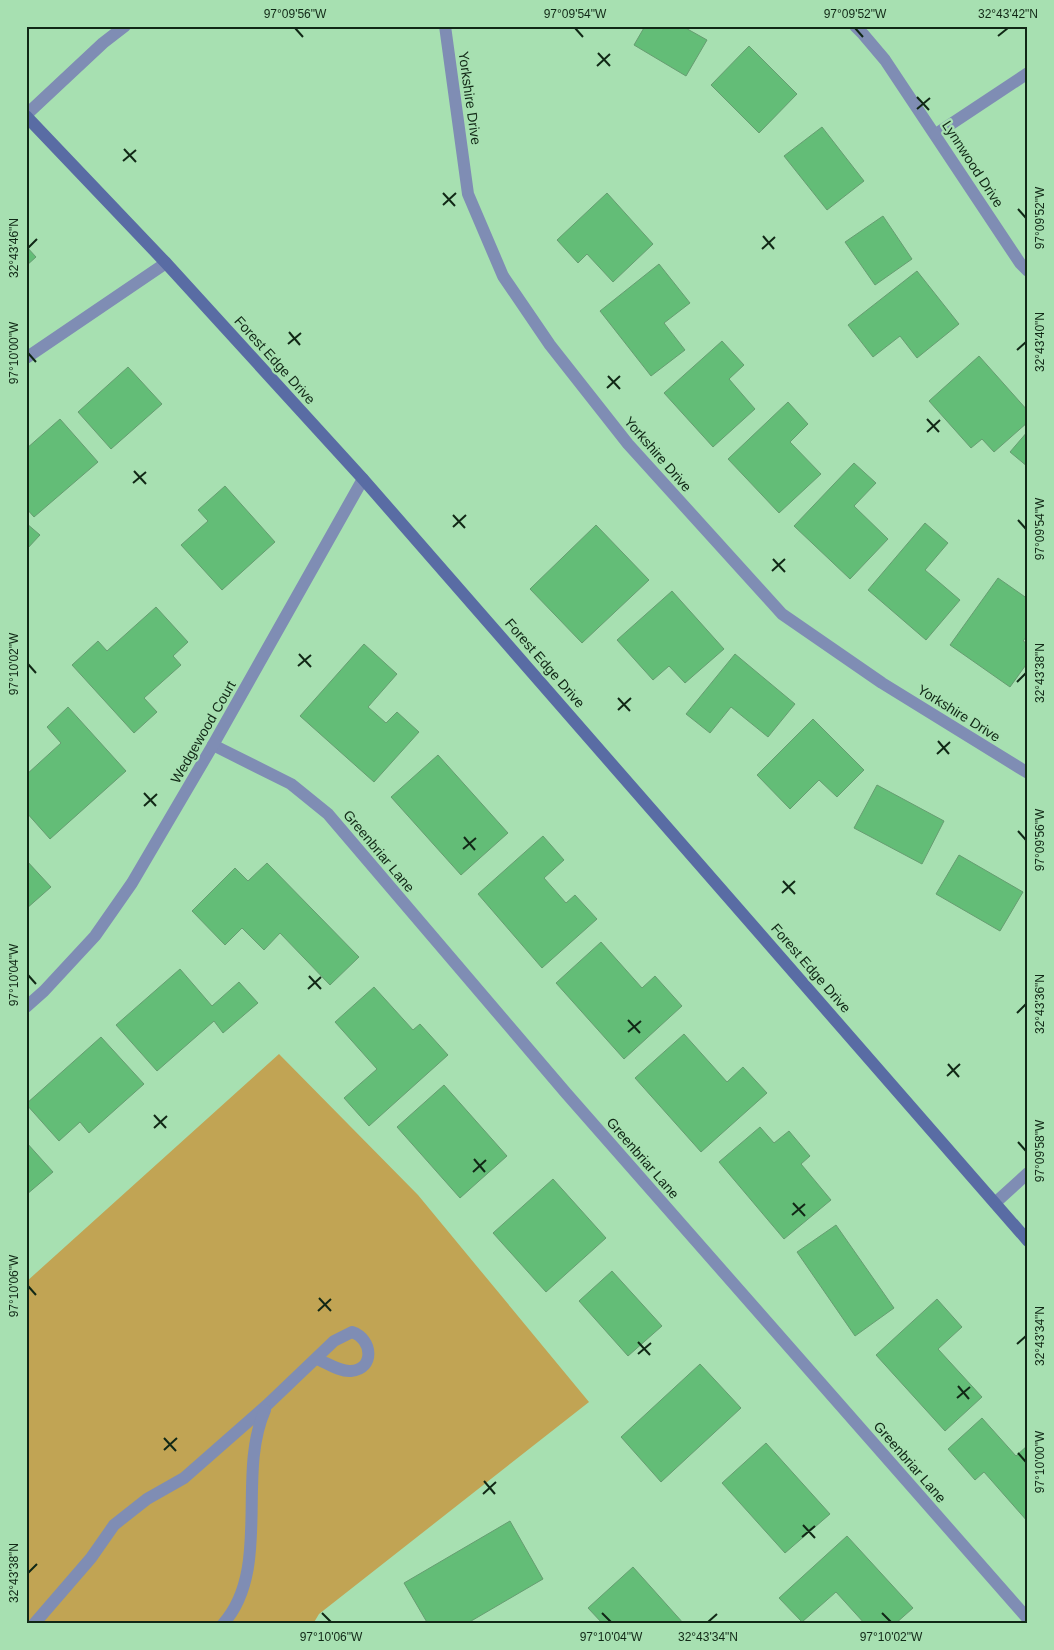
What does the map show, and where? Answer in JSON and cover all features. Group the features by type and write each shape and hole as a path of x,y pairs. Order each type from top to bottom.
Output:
{"street":[{"path":"26,115 103,43 125,26"},
{"name":"Yorkshire Drive","path":"445,26 468,194 503,276 550,345 628,444 782,614 882,683 1028,773"},
{"name":"Lynnwood Drive","path":"855,26 885,60 1020,263 1028,271"},
{"path":"936,134 1028,73"},
{"name":"Forest Edge Drive","path":"26,115 166,263 363,478 1028,1241"},
{"path":"26,358 166,263"},
{"name":"Wedgewood Court","path":"26,1007 44,991 95,936 132,883 213,745 363,478"},
{"name":"Greenbriar Lane","path":"213,745 291,784 328,814 573,1101 1028,1619"},
{"path":"995,1203 1028,1173"},
{"path":"34,1624 91,1558 114,1525 147,1499 184,1478 317,1359"},
{"path":"223,1624 240,1600 249,1563 252,1483 258,1426 267,1405"}],"shaded area":[{"path":"279,1054 418,1195 589,1402 319,1614 313,1624 26,1624 26,1282"}],"building":[{"path":"645,26 682,26 707,40 686,76 634,45"},
{"path":"749,46 797,94 759,133 711,85"},
{"path":"822,127 864,181 827,210 784,156"},
{"path":"607,193 653,244 613,282 587,254 578,263 557,240"},
{"path":"883,216 912,259 875,285 845,242"},
{"path":"26,246 36,257 26,266"},
{"path":"659,264 690,303 664,323 685,350 651,376 600,311"},
{"path":"917,271 959,324 917,358 900,336 873,357 848,325"},
{"path":"722,341 744,365 729,379 755,409 713,447 664,393"},
{"path":"979,356 1028,411 1028,422 994,452 982,439 971,448 929,401"},
{"path":"128,367 162,404 111,449 78,412"},
{"path":"788,402 808,424 790,442 821,474 779,513 728,459"},
{"path":"60,419 98,462 34,517 26,508 26,449"},
{"path":"1028,431 1028,467 1010,452"},
{"path":"854,463 876,483 854,506 888,539 850,579 794,526"},
{"path":"225,486 275,542 222,590 181,545 208,521 198,510"},
{"path":"26,523 40,535 26,550"},
{"path":"925,523 948,543 925,570 960,600 926,640 868,590"},
{"path":"596,525 649,580 582,643 530,589"},
{"path":"998,578 1028,599 1028,635 1023,641 1028,644 1028,662 1010,687 950,645"},
{"path":"672,591 724,649 685,683 669,666 653,680 617,640"},
{"path":"156,607 188,642 173,656 181,665 144,698 157,712 134,733 72,665 98,641 107,651"},
{"path":"364,644 397,674 368,707 386,723 397,712 419,732 374,782 300,716"},
{"path":"735,654 795,704 768,737 731,707 710,733 686,714"},
{"path":"68,707 126,771 50,839 26,812 26,775 61,743 47,727"},
{"path":"813,719 864,770 837,797 819,780 790,809 757,775"},
{"path":"438,755 508,833 461,875 391,797"},
{"path":"877,785 944,821 922,864 854,828"},
{"path":"543,836 564,860 544,878 566,903 575,895 597,919 542,968 478,894"},
{"path":"959,855 1023,892 1000,931 936,894"},
{"path":"26,860 51,887 26,909"},
{"path":"267,863 359,957 330,985 280,933 264,950 242,928 225,945 192,911 235,868 248,881"},
{"path":"601,942 642,988 655,976 682,1006 624,1059 556,983"},
{"path":"180,969 212,1006 239,982 258,1003 223,1033 214,1021 157,1071 116,1025"},
{"path":"374,987 413,1030 420,1024 448,1055 369,1126 344,1098 377,1069 335,1022"},
{"path":"684,1034 727,1082 743,1067 767,1093 701,1152 635,1078"},
{"path":"101,1037 144,1084 89,1133 80,1122 59,1141 26,1104"},
{"path":"444,1085 507,1156 460,1198 397,1127"},
{"path":"760,1127 774,1143 789,1131 810,1156 801,1164 831,1200 784,1239 719,1162"},
{"path":"26,1142 53,1172 26,1195"},
{"path":"553,1179 606,1238 546,1292 493,1233"},
{"path":"836,1225 894,1308 855,1336 797,1252"},
{"path":"612,1271 662,1326 628,1356 579,1301"},
{"path":"937,1299 962,1327 938,1349 982,1397 945,1431 876,1355"},
{"path":"700,1364 741,1408 661,1482 621,1437"},
{"path":"982,1418 1016,1456 1028,1445 1028,1522 984,1472 975,1480 948,1449"},
{"path":"766,1443 830,1514 785,1553 722,1483"},
{"path":"510,1521 543,1579 466,1624 428,1624 404,1583"},
{"path":"847,1536 913,1608 895,1624 865,1624 836,1592 802,1622 779,1598"},
{"path":"633,1567 684,1624 603,1624 588,1608"}]}
